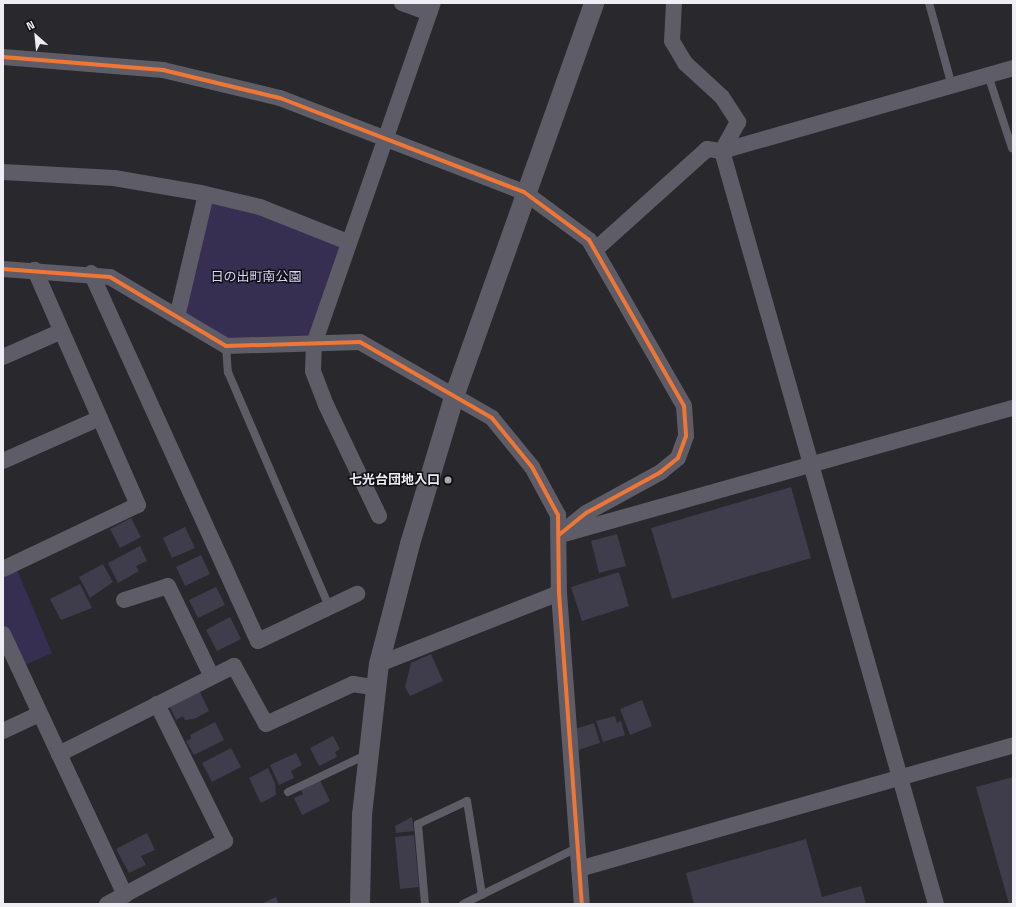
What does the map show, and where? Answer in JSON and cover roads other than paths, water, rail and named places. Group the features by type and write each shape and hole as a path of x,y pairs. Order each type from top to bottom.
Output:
{"street":[{"path":"379,516 326,405 313,371 314,344 348,242 431,8 402,3"},
{"path":"360,904 362,816 379,664 455,394 524,192 594,3"},
{"path":"674,3 672,41 685,63 722,97 738,122 722,151 813,466 899,777 936,904"},
{"path":"3,57 163,70 280,98 385,137 524,192 589,240 684,406 686,436 678,458 661,472 586,513 559,536"},
{"path":"595,250 707,149 722,151 1013,68"},
{"path":"3,172 114,178 206,194 260,207 348,242"},
{"path":"177,317 206,194"},
{"path":"3,269 91,273 110,276 226,346 360,342 455,394 492,418 532,467 558,515 559,593 582,904"},
{"path":"3,569 138,505 35,270"},
{"path":"91,273 258,641 357,594"},
{"path":"3,357 62,332"},
{"path":"559,536 813,466 1013,408"},
{"path":"3,461 100,418"},
{"path":"124,600 168,586 211,675"},
{"path":"379,664 559,593"},
{"path":"3,634 39,714 125,895"},
{"path":"59,754 211,675 234,666 266,724 353,684 377,688"},
{"path":"107,904 225,841 156,704"},
{"path":"3,731 39,714"},
{"path":"579,869 1013,745"}],"lane":[{"path":"929,3 952,86"},
{"path":"988,75 1012,148"},
{"path":"226,346 228,372 329,607"},
{"path":"288,792 369,754"},
{"path":"425,904 418,824 467,801 482,895"},
{"path":"463,904 578,848"}],"place":[{"name":"七光台団地入口","path":"448,480"}],"park label":[{"name":"日の出町南公園","path":"256,277"}]}
